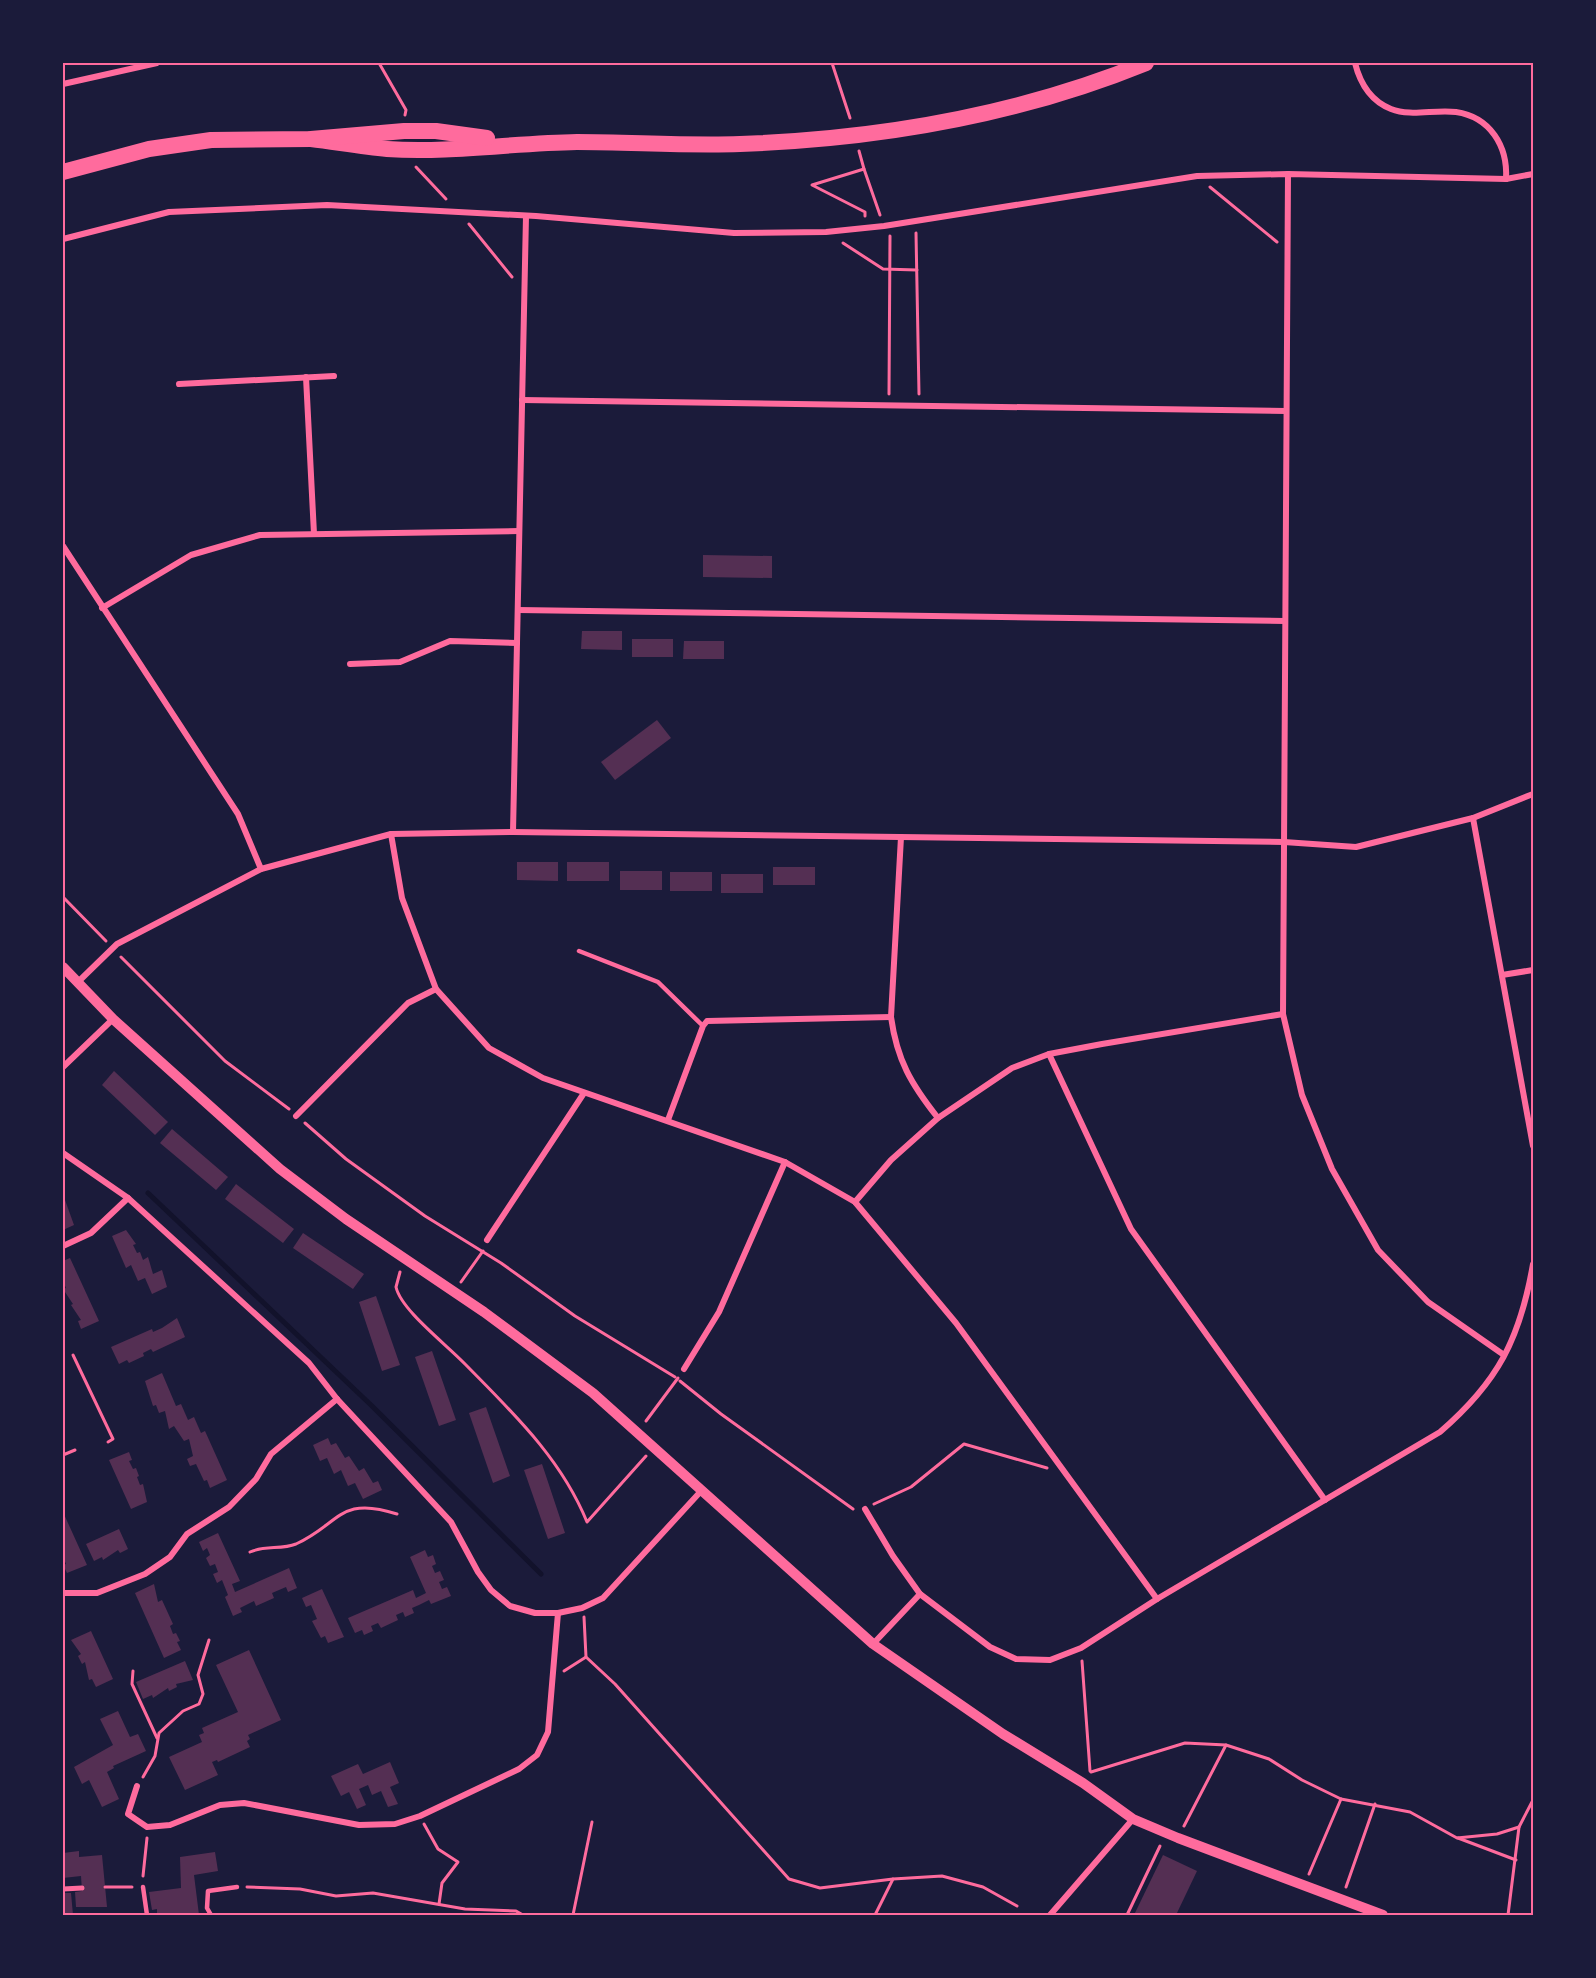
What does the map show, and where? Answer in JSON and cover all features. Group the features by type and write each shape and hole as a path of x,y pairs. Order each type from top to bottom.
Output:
{"highway":[{"path":"63,172 149,148 211,140 311,139 404,131 436,131 519,143 655,141 738,144 855,137 933,126 1042,100 1146,63"}],"street":[{"path":"63,84 157,63"},
{"path":"1355,63 1361,82 1374,99 1391,110 1455,111 1476,117 1493,132 1501,144 1507,162 1506,179"},
{"path":"1288,174 1283,1014 1302,1095 1332,1169 1378,1250 1428,1302 1504,1355"},
{"path":"63,239 180,212 327,206 526,216 734,233 826,232 887,225 1197,176 1288,174 1506,179 1533,174"},
{"path":"513,832 526,216"},
{"path":"179,384 334,376"},
{"path":"306,377 314,534"},
{"path":"522,400 1286,411"},
{"path":"102,608 191,555 260,535 519,531"},
{"path":"63,546 238,814 261,869"},
{"path":"518,610 1285,621"},
{"path":"350,664 400,663 450,641 517,643"},
{"path":"78,982 113,949 194,902 261,869 391,834 513,832 1284,842 1356,847 1473,818 1533,794"},
{"path":"1473,818 1533,1146"},
{"path":"391,834 402,898 436,989 489,1048 543,1078 785,1162 855,1202 956,1323 1061,1464 1157,1599"},
{"path":"901,837 891,1017 894,1041 903,1066 917,1091 938,1118"},
{"path":"63,967 113,1019 280,1169 593,1393 639,1431 873,1644 1003,1734 1083,1783 1133,1818 1166,1834 1383,1915"},
{"path":"1502,975 1533,970"},
{"path":"296,1116 408,1003 436,989"},
{"path":"855,1202 891,1160 938,1118 1012,1068 1049,1054 1283,1014"},
{"path":"668,1120 703,1026 707,1021 715,1019 891,1017"},
{"path":"63,1067 113,1019"},
{"path":"1049,1054 1131,1229 1325,1500"},
{"path":"487,1240 584,1093"},
{"path":"63,1153 129,1198 309,1363 337,1399 451,1522 478,1572 491,1590 510,1606 535,1612 558,1613 582,1608 603,1598 703,1489"},
{"path":"684,1369 719,1312 785,1162"},
{"path":"63,1246 91,1233 129,1198"},
{"path":"865,1509 893,1556 920,1594 990,1647 1016,1659 1050,1660 1081,1648 1157,1599 1440,1432 1471,1406 1489,1382 1504,1355 1518,1328 1533,1264"},
{"path":"63,1593 108,1590 145,1574 170,1557 187,1534 229,1507 245,1492 271,1454 337,1399"},
{"path":"873,1644 920,1594"},
{"path":"137,1786 128,1814 147,1827 170,1825 220,1805 244,1803 359,1826 395,1824 420,1816 519,1769 537,1755 548,1732 558,1613"},
{"path":"1050,1915 1133,1818"},
{"path":"63,1889 82,1888"}],"lane":[{"path":"579,951 658,982 703,1026"},
{"path":"143,1887 147,1915"},
{"path":"210,1915 207,1908 208,1891 237,1887"}],"path":[{"path":"379,63 406,110 404,122"},
{"path":"832,63 864,169 887,225 890,269 890,405"},
{"path":"864,169 812,185 865,212 864,227"},
{"path":"1197,176 1287,250"},
{"path":"915,219 919,406"},
{"path":"826,232 883,269 917,270"},
{"path":"63,897 225,1061 296,1116 346,1159 388,1190 483,1251 574,1316 677,1378 721,1414 858,1513 911,1487 964,1444 1052,1470 1061,1464"},
{"path":"453,1291 483,1251 487,1240"},
{"path":"407,1260 396,1287 404,1306 438,1336 542,1444 567,1480 587,1522 655,1446"},
{"path":"73,1354 113,1439 108,1442"},
{"path":"639,1431 684,1369"},
{"path":"63,1455 75,1450"},
{"path":"250,1552 260,1548 293,1545 351,1509 381,1509 397,1514"},
{"path":"582,1608 585,1621 586,1657 615,1684 789,1879 820,1888 893,1879 942,1876 983,1887 1017,1906"},
{"path":"157,1738 169,1723 199,1704 203,1694 198,1675 209,1640"},
{"path":"1081,1648 1090,1773"},
{"path":"552,1678 586,1657"},
{"path":"133,1671 132,1684 157,1738 155,1756 137,1786"},
{"path":"1083,1783 1090,1773 1185,1743 1226,1745 1269,1759 1302,1780 1341,1798 1410,1812 1457,1838 1516,1860"},
{"path":"1178,1838 1226,1745"},
{"path":"1304,1886 1341,1798"},
{"path":"1508,1915 1519,1827 1533,1800"},
{"path":"1342,1900 1375,1804"},
{"path":"420,1816 438,1849 458,1862 442,1883 439,1904"},
{"path":"573,1915 592,1822"},
{"path":"105,1887 143,1887 147,1827"},
{"path":"1457,1838 1497,1834 1519,1827"},
{"path":"1127,1915 1166,1834"},
{"path":"875,1915 893,1879"},
{"path":"237,1887 300,1889 336,1896 374,1893 465,1909 516,1911 524,1915"}],"building":[{"path":"703,555 772,556 772,578 703,577"},
{"path":"582,631 622,631 622,650 581,649"},
{"path":"632,639 673,639 673,657 632,657"},
{"path":"684,641 724,641 724,659 683,659"},
{"path":"657,720 671,738 615,780 601,762"},
{"path":"517,862 558,862 558,881 517,880"},
{"path":"567,862 609,862 609,881 567,881"},
{"path":"773,867 815,867 815,885 773,885"},
{"path":"620,871 662,871 662,890 620,890"},
{"path":"670,872 712,872 712,891 670,891"},
{"path":"721,874 763,874 763,893 721,893"},
{"path":"114,1071 168,1122 155,1135 102,1085"},
{"path":"172,1129 228,1177 216,1190 160,1143"},
{"path":"236,1184 294,1229 283,1243 225,1199"},
{"path":"65,1200 74,1225 63,1230 63,1201"},
{"path":"126,1230 136,1244 133,1245 137,1253 140,1252 143,1260 148,1257 153,1274 162,1270 167,1287 152,1294 145,1278 138,1281 131,1265 126,1268 112,1236"},
{"path":"303,1233 364,1274 353,1289 293,1248"},
{"path":"70,1258 99,1321 81,1329 78,1321 81,1320 63,1289 66,1288 63,1281 63,1261"},
{"path":"376,1296 400,1365 382,1371 359,1302"},
{"path":"177,1318 185,1337 153,1352 151,1349 143,1353 144,1356 129,1363 127,1360 119,1364 111,1347 152,1329 153,1332"},
{"path":"432,1351 456,1420 439,1426 415,1357"},
{"path":"162,1373 176,1406 181,1404 188,1420 194,1417 201,1433 205,1431 227,1480 210,1488 196,1464 190,1466 187,1459 193,1456 189,1439 184,1441 174,1426 169,1429 165,1411 159,1413 156,1405 153,1406 145,1381"},
{"path":"486,1407 510,1476 493,1483 469,1413"},
{"path":"328,1438 331,1445 336,1443 345,1458 349,1456 359,1471 364,1468 373,1483 378,1481 382,1490 363,1499 355,1483 348,1486 341,1470 334,1474 327,1458 320,1461 313,1445"},
{"path":"129,1452 132,1460 129,1461 133,1469 136,1468 139,1476 137,1477 140,1485 143,1484 147,1502 131,1509 109,1460"},
{"path":"542,1464 565,1533 548,1539 524,1470"},
{"path":"63,1512 87,1565 67,1573 63,1565 66,1564 63,1557"},
{"path":"119,1529 128,1549 120,1553 118,1550 103,1560 102,1557 94,1561 86,1544"},
{"path":"218,1533 240,1581 232,1584 235,1592 289,1568 297,1588 288,1592 286,1587 272,1593 274,1598 256,1606 254,1601 240,1608 242,1612 233,1616 225,1597 228,1595 222,1580 217,1583 213,1574 218,1572 215,1564 210,1566 206,1558 210,1555 207,1548 203,1551 199,1542"},
{"path":"425,1550 428,1557 433,1555 436,1564 432,1566 435,1573 440,1571 444,1580 439,1582 442,1589 447,1587 451,1596 431,1604 429,1600 412,1608 414,1613 405,1617 403,1612 396,1615 398,1620 381,1628 378,1623 371,1626 373,1631 364,1635 362,1630 355,1633 348,1618 413,1590 416,1598 426,1593 410,1557"},
{"path":"154,1584 158,1602 162,1600 173,1624 170,1626 173,1634 176,1633 180,1641 177,1642 181,1650 164,1658 135,1593"},
{"path":"322,1589 344,1637 328,1643 325,1636 321,1638 312,1621 317,1619 311,1605 306,1607 302,1598"},
{"path":"91,1631 113,1679 96,1687 92,1679 89,1680 85,1662 82,1664 78,1656 81,1654 71,1640"},
{"path":"249,1650 281,1720 248,1735 250,1739 247,1741 250,1747 218,1762 217,1760 212,1762 218,1775 185,1790 169,1757 202,1742 199,1735 204,1733 202,1728 238,1712 216,1665"},
{"path":"185,1661 193,1680 176,1684 177,1687 169,1691 168,1688 153,1698 152,1695 143,1699 136,1682"},
{"path":"118,1711 130,1737 138,1734 146,1751 113,1766 114,1768 107,1772 119,1799 102,1807 89,1780 82,1784 74,1767 113,1745 100,1719"},
{"path":"390,1762 399,1783 390,1787 398,1804 388,1807 381,1791 372,1795 368,1785 359,1789 366,1805 357,1809 349,1792 341,1796 331,1776 358,1764 363,1774"},
{"path":"79,1851 79,1857 102,1855 107,1907 76,1907 75,1892 82,1891 81,1876 63,1878 63,1853"},
{"path":"215,1852 218,1871 194,1875 199,1915 157,1915 157,1909 152,1910 149,1892 181,1888 180,1857"},
{"path":"1163,1855 1197,1871 1176,1915 1134,1915"},
{"path":"63,1893 71,1893 73,1915 63,1915"}],"waterway":[{"path":"148,1193 372,1406 541,1574"}]}
